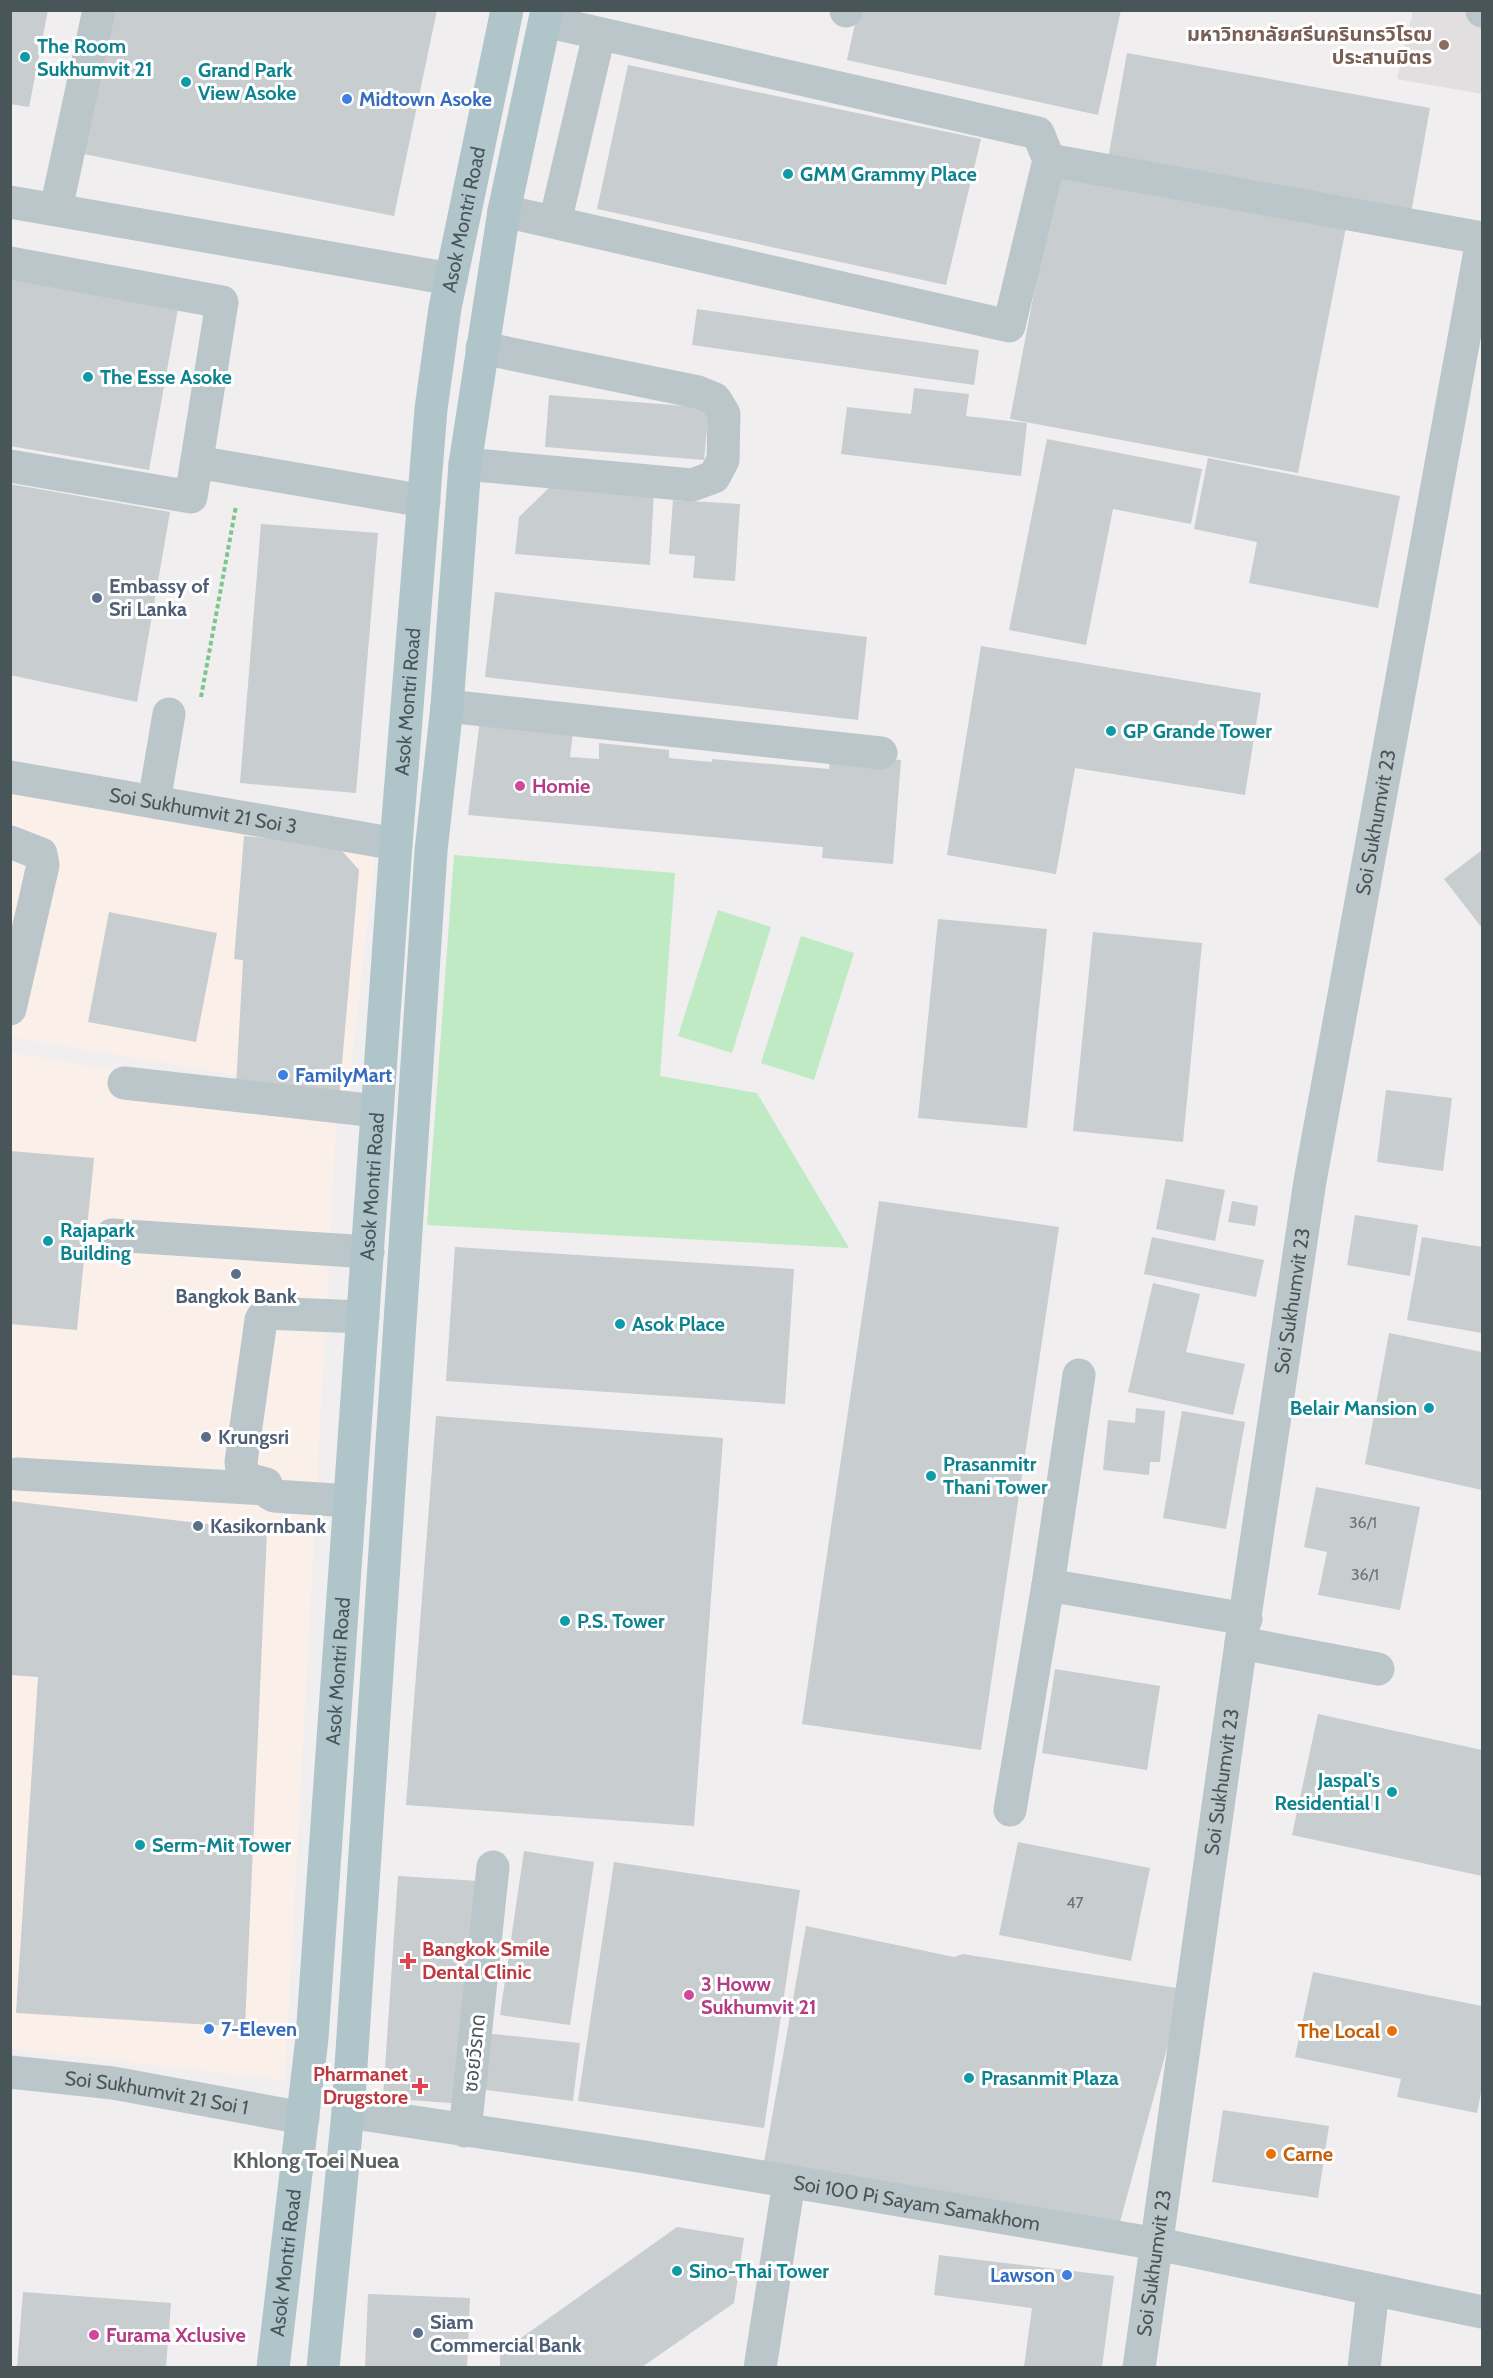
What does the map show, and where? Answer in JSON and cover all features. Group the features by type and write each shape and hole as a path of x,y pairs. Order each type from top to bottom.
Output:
{"main road":[{"name":"Asok Montri Road","path":"273,2367 312,2038 396,844 433,397 451,279 507,10"},
{"name":"Asok Montri Road","path":"323,2367 348,2112 432,851 447,706 465,464 504,212 546,16"}],"street":[{"path":"56,209 99,10"},
{"path":"504,212 1010,326 1049,160 1038,133 598,35 546,16"},
{"path":"555,222 598,35"},
{"path":"1049,160 1482,239"},
{"path":"10,202 451,279"},
{"name":"Soi Sukhumvit 23","path":"1139,2367 1243,1631 1310,1182 1482,239"},
{"path":"10,263 222,302 191,497 10,466"},
{"path":"465,464 692,485 714,477 723,460 724,414 715,399 698,392 482,348"},
{"path":"197,462 424,501"},
{"path":"447,706 881,753"},
{"path":"154,802 184,710"},
{"name":"Soi Sukhumvit 21 Soi 3","path":"10,777 396,844"},
{"path":"10,842 41,854 43,865 10,1008"},
{"path":"124,1083 377,1111"},
{"path":"112,1235 368,1252"},
{"path":"350,1501 274,1496 269,1493 265,1484 248,1482 241,1473 265,1313 363,1317"},
{"path":"1010,1810 1048,1585 1079,1375"},
{"path":"17,1474 268,1489"},
{"path":"1048,1585 1243,1631 1378,1669"},
{"name":"ซอยวีรทด","path":"465,2131 493,1867"},
{"name":"Soi Sukhumvit 21 Soi 1","path":"10,2072 113,2083 303,2118"},
{"name":"Soi 100 Pi Sayam Samakhom","path":"348,2112 645,2157 1158,2244 1482,2312"},
{"path":"760,2367 789,2182"},
{"path":"1364,2367 1374,2290"}],"path":[{"path":"184,710 238,497"}],"shaded area":[{"name":"มหาวิทยาลัยศรีนครินทรวิโรฒ ประสานมิตร","path":"1413,11 1482,11 1482,94 1397,79"},
{"path":"10,777 376,848 348,1094 11,1037"},
{"path":"10,1052 337,1110 285,2080 11,2049"}],"green space":[{"path":"454,855 675,873 660,1076 757,1093 849,1248 427,1225"},
{"path":"718,910 771,927 732,1053 678,1036"},
{"path":"801,936 854,953 814,1080 761,1063"}],"building":[{"name":"The Room Sukhumvit 21","path":"10,10 48,10 29,107 10,104"},
{"path":"108,10 437,10 394,216 79,153"},
{"path":"858,10 1121,10 1098,115 847,60"},
{"path":"1127,53 1430,108 1410,219 1107,164"},
{"name":"GMM Grammy Place","path":"628,65 981,139 946,285 597,209"},
{"path":"1058,167 1347,222 1298,473 1010,419"},
{"name":"The Esse Asoke","path":"10,279 178,309 149,470 10,446"},
{"path":"697,309 979,350 974,385 692,345"},
{"path":"914,388 969,394 966,416 1027,423 1021,476 841,454 847,407 911,414"},
{"path":"549,395 709,408 704,460 545,447"},
{"path":"1047,439 1202,469 1191,524 1113,509 1086,645 1009,630"},
{"path":"1208,458 1400,496 1378,608 1249,583 1257,542 1194,529"},
{"path":"555,482 654,490 650,565 515,554 519,517"},
{"path":"10,484 170,512 137,702 10,675"},
{"path":"673,500 740,504 735,581 693,578 695,556 669,554"},
{"path":"261,524 378,533 356,793 240,783"},
{"path":"495,592 867,637 858,720 485,677"},
{"name":"GP Grande Tower","path":"981,646 1261,693 1245,795 1075,768 1056,874 947,855"},
{"path":"480,720 573,732 570,757 599,759 599,743 669,750 669,758 712,762 712,759 829,769 831,755 901,760 893,864 822,858 823,847 468,815"},
{"path":"244,836 336,844 359,870 339,1098 236,1087 243,960 234,959"},
{"path":"1482,850 1482,928 1444,879"},
{"path":"109,912 217,933 196,1042 88,1022"},
{"path":"938,919 1047,929 1027,1128 918,1118"},
{"path":"1093,932 1202,943 1183,1142 1073,1131"},
{"path":"1386,1090 1452,1098 1443,1171 1377,1162"},
{"name":"Rajapark Building","path":"10,1151 94,1158 77,1330 10,1324"},
{"path":"1166,1179 1225,1190 1215,1241 1156,1229"},
{"name":"Prasanmitr Thani Tower","path":"879,1201 1059,1227 981,1750 802,1724"},
{"path":"1232,1201 1258,1206 1255,1226 1228,1222"},
{"path":"1355,1215 1418,1225 1410,1276 1347,1265"},
{"path":"1152,1237 1264,1260 1256,1297 1144,1274"},
{"path":"1422,1237 1482,1247 1482,1333 1407,1320"},
{"name":"Asok Place","path":"455,1247 794,1269 785,1404 446,1381"},
{"path":"1153,1283 1200,1294 1186,1352 1245,1364 1233,1415 1128,1392"},
{"name":"Belair Mansion","path":"1389,1333 1482,1352 1482,1490 1365,1464"},
{"path":"1136,1408 1165,1411 1160,1462 1150,1462 1149,1475 1103,1470 1108,1420 1135,1423"},
{"path":"1182,1411 1245,1422 1226,1529 1163,1518"},
{"name":"P.S. Tower","path":"436,1416 723,1438 694,1826 406,1805"},
{"path":"1316,1487 1420,1507 1400,1610 1318,1595 1327,1552 1304,1547"},
{"name":"Serm-Mit Tower","path":"10,1501 267,1531 245,2027 16,2013 38,1677 10,1675"},
{"path":"1055,1669 1160,1686 1147,1770 1042,1753"},
{"name":"Jaspal's Residential I","path":"1318,1714 1482,1750 1482,1876 1292,1835"},
{"path":"1018,1842 1150,1868 1131,1961 999,1935"},
{"path":"524,1851 594,1862 570,2025 500,2015"},
{"name":"3 Howw Sukhumvit 21","path":"614,1862 800,1890 764,2128 578,2101"},
{"path":"398,1876 479,1881 463,2104 383,2098"},
{"name":"Prasanmit Plaza","path":"806,1926 954,1957 963,1954 1183,1989 1120,2222 763,2168"},
{"name":"The Local","path":"1313,1972 1482,2006 1482,2088 1477,2113 1397,2097 1401,2079 1295,2057"},
{"path":"485,2033 580,2043 573,2101 478,2089"},
{"name":"Carne","path":"1223,2110 1329,2126 1318,2198 1212,2182"},
{"name":"Sino-Thai Tower","path":"677,2227 744,2238 734,2303 642,2367 500,2367 500,2353"},
{"path":"939,2255 1114,2276 1102,2367 1024,2367 1032,2308 934,2295"},
{"name":"Furama Xclusive","path":"23,2292 171,2303 166,2367 17,2367"},
{"name":"Siam Commercial Bank","path":"368,2294 470,2298 467,2367 365,2367"}],"place":[{"name":"มหาวิทยาลัยศรีนครินทรวิโรฒ ประสานมิตร","path":"1444,45"},
{"name":"The Room Sukhumvit 21","path":"25,57"},
{"name":"Grand Park View Asoke","path":"186,82"},
{"name":"Midtown Asoke","path":"347,99"},
{"name":"GMM Grammy Place","path":"788,174"},
{"name":"The Esse Asoke","path":"88,377"},
{"name":"Embassy of Sri Lanka","path":"97,598"},
{"name":"GP Grande Tower","path":"1111,731"},
{"name":"Homie","path":"520,786"},
{"name":"FamilyMart","path":"283,1075"},
{"name":"Rajapark Building","path":"48,1241"},
{"name":"Bangkok Bank","path":"236,1274"},
{"name":"Asok Place","path":"620,1324"},
{"name":"Belair Mansion","path":"1429,1408"},
{"name":"Krungsri","path":"206,1437"},
{"name":"Prasanmitr Thani Tower","path":"931,1476"},
{"name":"Kasikornbank","path":"198,1526"},
{"name":"P.S. Tower","path":"565,1621"},
{"name":"Jaspal's Residential I","path":"1392,1792"},
{"name":"Serm-Mit Tower","path":"140,1845"},
{"name":"Bangkok Smile Dental Clinic","path":"408,1961"},
{"name":"3 Howw Sukhumvit 21","path":"689,1995"},
{"name":"7-Eleven","path":"209,2029"},
{"name":"The Local","path":"1392,2031"},
{"name":"Prasanmit Plaza","path":"969,2078"},
{"name":"Pharmanet Drugstore","path":"420,2086"},
{"name":"Carne","path":"1271,2154"},
{"name":"Sino-Thai Tower","path":"677,2271"},
{"name":"Lawson","path":"1067,2275"},
{"name":"Siam Commercial Bank","path":"418,2333"},
{"name":"Furama Xclusive","path":"94,2335"}],"district":[{"name":"Khlong Toei Nuea","path":"316,2160"}]}
